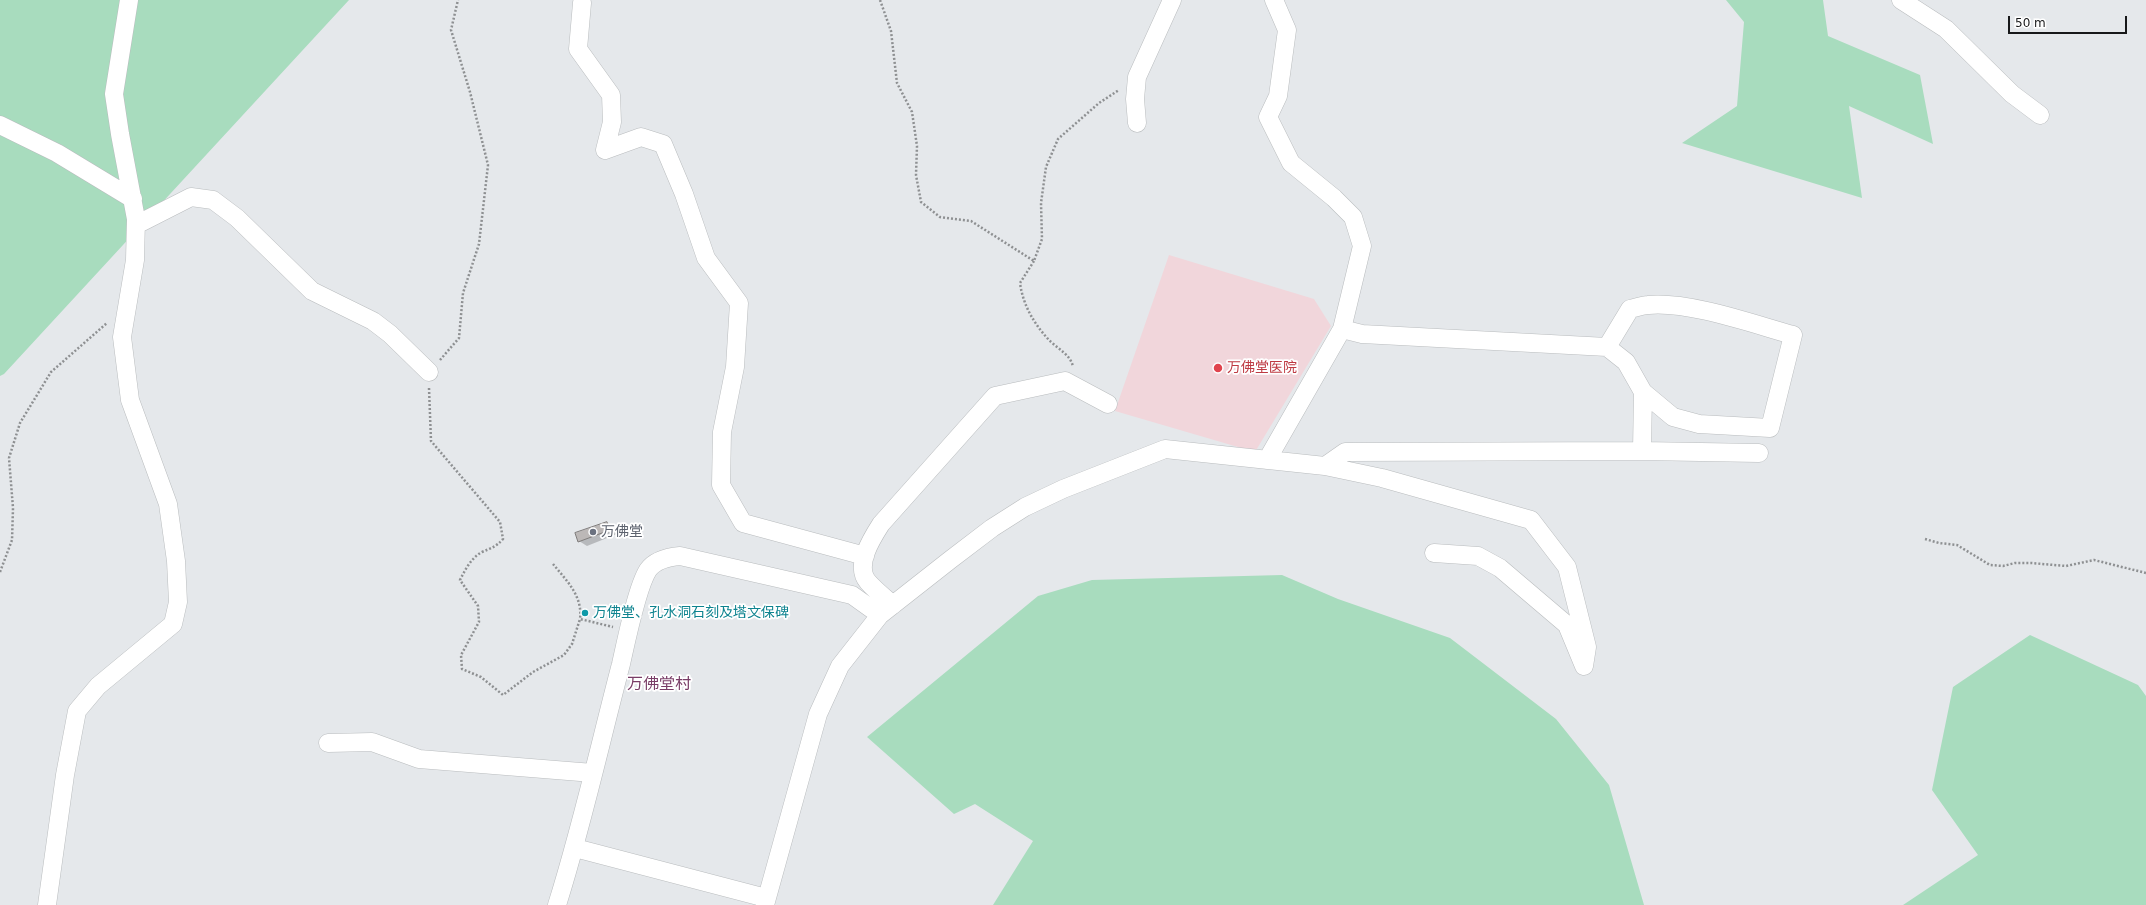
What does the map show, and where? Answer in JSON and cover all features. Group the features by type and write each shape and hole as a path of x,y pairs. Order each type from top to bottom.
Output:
{"street":[{"path":"47,905 65,775 77,711 98,686 173,624 178,602 176,561 168,504 130,400 122,337 135,260 136,225 114,94 129,0"},
{"path":"1137,123 1135,99 1137,77 1172,0"},
{"path":"1267,460 1342,329 1362,246 1353,218 1334,198 1291,163 1268,116 1278,96 1286,30 1274,0"},
{"path":"1901,0 1946,29 2012,94 2040,115"},
{"path":"582,3 578,49 611,95 612,122 604,150 641,137 663,144 684,194 706,258 739,303 735,367 722,432 721,486 743,522 865,556"},
{"path":"0,124 57,153 133,200"},
{"path":"136,225 191,197 213,200 237,218 312,291 373,321 390,334 429,372"},
{"path":"1342,329 1362,334 1607,347 1626,362 1643,392 1673,416 1699,424 1770,428 1793,335 1723,315 1680,306 1648,305 1630,310 1607,347"},
{"path":"886,610 866,581 863,568 865,556 872,539 881,524 995,396 1065,381 1108,404"},
{"path":"1642,451 1643,392"},
{"path":"575,848 766,901 818,714 840,666 886,610 992,528 1025,507 1063,489 1165,449 1325,466 1382,478 1531,520 1567,567 1587,647 1584,666 1567,626 1500,568 1478,556 1434,553"},
{"path":"1325,466 1345,452 1642,451 1759,453"},
{"path":"557,905 575,848 629,630 648,570 658,562 669,557 680,556 852,596 886,610"},
{"path":"328,744 372,742 419,759 593,773"}],"path":[{"path":"458,0 451,30 470,92 488,165 479,244 464,293 459,338 429,372 431,441 500,522 503,539 495,548 480,553 472,561 460,580 478,606 479,622 461,654 462,669 481,677 503,695 533,672 564,655 572,644 580,619 581,608 578,598 553,564"},
{"path":"880,0 891,31 897,84 912,112 917,146 916,175 921,202 940,217 971,221 1034,261"},
{"path":"1065,381 1073,369 1072,360 1049,341 1036,324 1022,296 1020,284 1034,261 1042,239 1041,203 1046,167 1058,139 1099,103 1137,77"},
{"path":"0,572 12,540 13,508 9,458 20,423 51,372 127,305"},
{"path":"1925,539 1956,545 1990,564 2002,566 2015,563 2031,563 2066,566 2094,560 2146,573"},
{"path":"580,619 629,630"}],"shaded area":[{"name":"万佛堂医院","path":"1169,255 1314,299 1331,326 1255,452 1115,411"}],"green space":[{"path":"0,0 349,0 4,374 0,376"},
{"path":"1726,0 1823,0 1828,36 1920,75 1933,144 1849,106 1862,198 1682,143 1737,106 1744,22"},
{"path":"1282,575 1338,599 1450,638 1556,719 1609,785 1644,905 993,905 1033,841 975,804 954,814 867,737 1038,596 1092,580"},
{"path":"2030,635 2138,685 2146,696 2146,905 1903,905 1978,855 1932,790 1953,687"}],"building":[{"name":"万佛堂","path":"607,522 610,530 578,542 575,533"}],"place":[{"name":"万佛堂医院","path":"1218,368"},
{"name":"万佛堂","path":"593,532"},
{"name":"万佛堂、孔水洞石刻及塔文保碑","path":"585,613"}],"district":[{"name":"万佛堂村","path":"659,685"}]}
